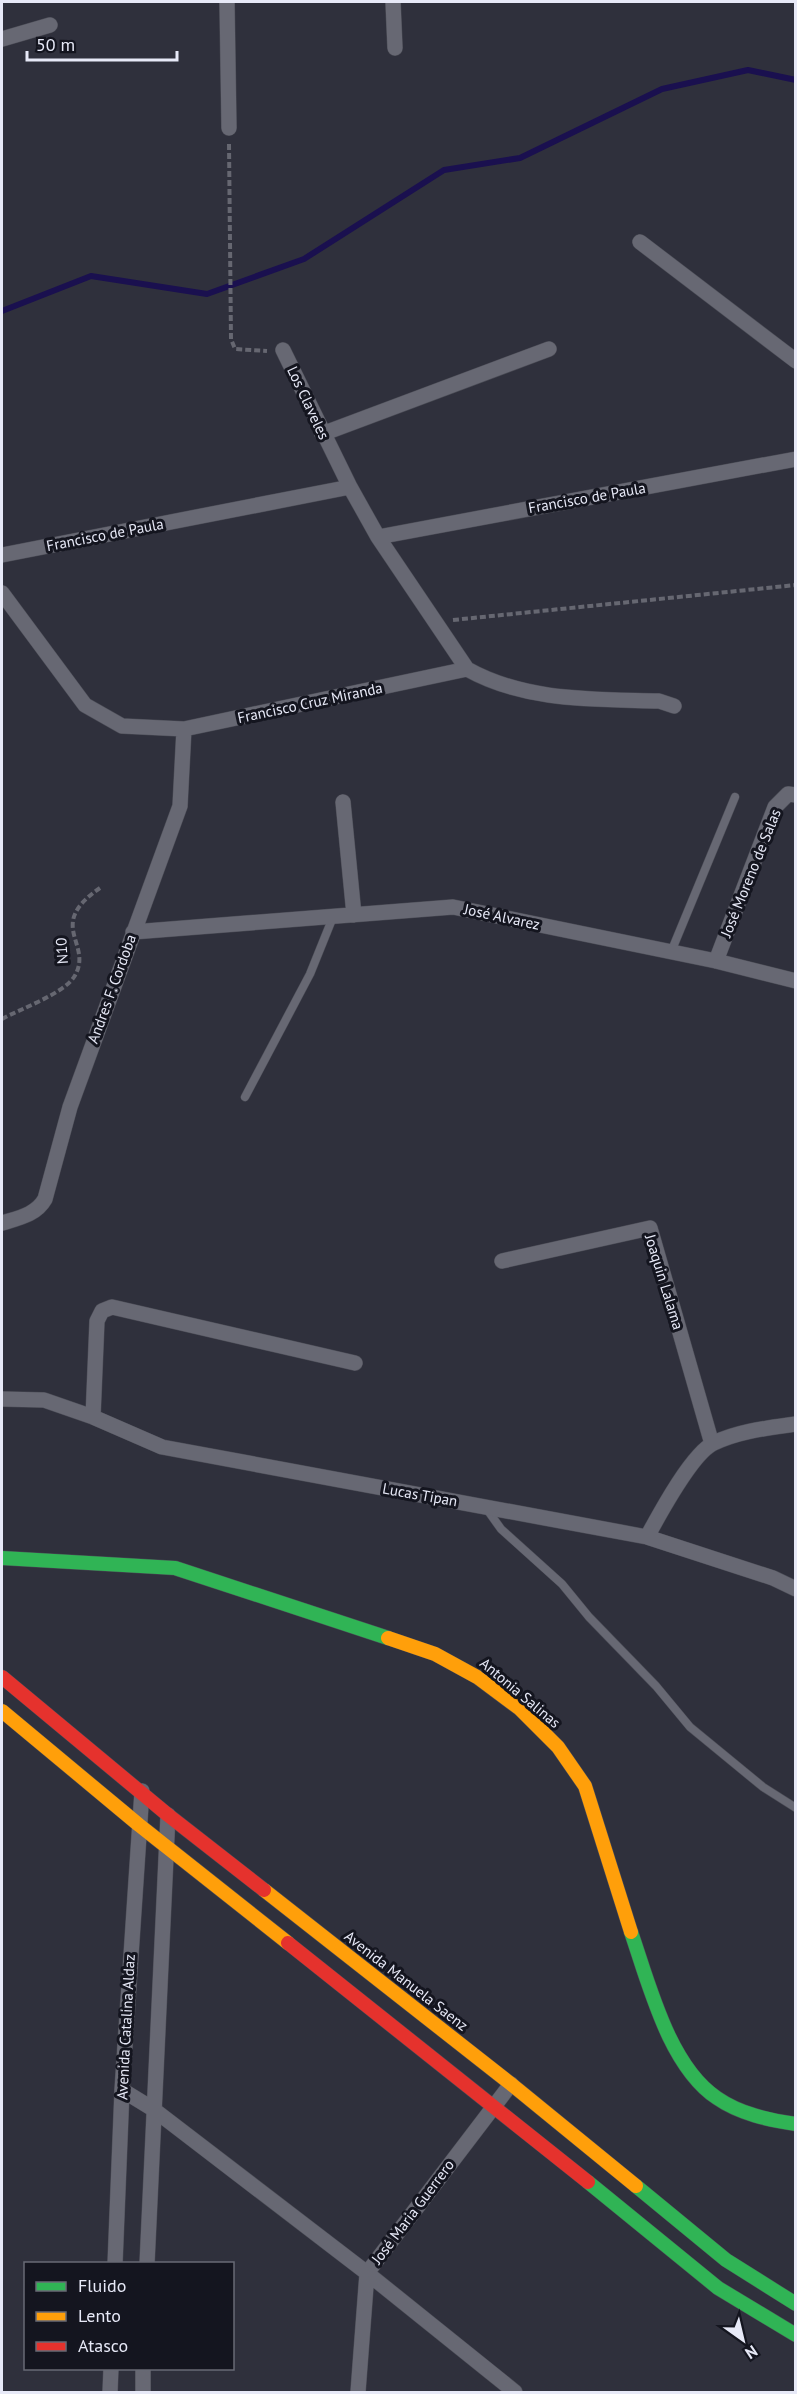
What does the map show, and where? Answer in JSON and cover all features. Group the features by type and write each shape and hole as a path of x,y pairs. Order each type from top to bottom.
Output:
{"street":[{"path":"227,2 229,128"},
{"path":"393,2 395,48"},
{"path":"2,39 50,25"},
{"path":"640,242 795,362"},
{"path":"322,434 549,349"},
{"name":"Los Claveles","path":"283,350 322,434 378,537 437,621 467,669"},
{"name":"Francisco de Paula","path":"378,537 795,459"},
{"name":"Francisco de Paula","path":"2,555 350,487"},
{"name":"Francisco Cruz Miranda","path":"2,593 85,705 122,726 184,729 467,669"},
{"path":"467,669 489,681 533,694 659,701 674,706"},
{"name":"Andres F. Cordoba","path":"2,1223 40,1208 45,1199 70,1107 132,932 180,806 184,729"},
{"name":"José Moreno de Salas","path":"716,961 775,807 789,794 795,795"},
{"path":"343,802 354,915"},
{"name":"José Alvarez","path":"132,932 453,907 716,961 795,981"},
{"name":"Joaquin Lalama","path":"502,1261 650,1228 712,1444"},
{"path":"93,1417 97,1321 102,1311 112,1307 355,1363"},
{"name":"Lucas Tipan","path":"2,1398 44,1400 93,1417 162,1447 647,1537 773,1578 795,1589"},
{"path":"647,1537 679,1481 712,1444 753,1430 795,1424"},
{"name":"Antonia Salinas","path":"2,1558 176,1568 435,1654 473,1674 524,1714 575,1767 585,1786 634,1943 667,2031 693,2075 717,2098 769,2120 795,2124"},
{"name":"Avenida Manuela Saenz","path":"2,1677 142,1791 168,1815 511,2084 726,2260 795,2304"},
{"path":"2,1711 139,1825 495,2106 718,2288 795,2335"},
{"name":"Avenida Catalina Aldaz","path":"115,2262 122,2090 142,1791"},
{"name":"Avenida Catalina Aldaz","path":"147,2262 168,1815"},
{"name":"José Maria Guerrero","path":"358,2392 367,2273 511,2084"},
{"path":"122,2090 153,2109 367,2273 514,2392"},
{"path":"110,2392 111,2370"},
{"path":"142,2392 143,2370"}],"lane":[{"path":"671,952 735,797"},
{"path":"245,1097 310,974 333,916"},
{"path":"486,1507 501,1529 562,1584 589,1617 656,1686 690,1727 763,1787 795,1808"}],"path":[{"name":"Los Claveles","path":"229,128 231,327 235,349 283,350"},
{"path":"437,621 795,585"},
{"name":"N10","path":"2,1019 65,987 75,976 77,944 71,924 75,910 100,888"}],"waterway":[{"path":"2,311 91,276 207,294 304,259 444,170 520,158 662,89 748,70 796,80"}],"traffic: fast":[{"path":"2,1558 175,1568 388,1638"},
{"path":"631,1932 653,1999 673,2045 700,2084 717,2098 735,2108 765,2118 796,2124"},
{"path":"588,2182 718,2288 796,2335"},
{"path":"636,2186 726,2260 796,2304"}],"traffic: slow":[{"path":"388,1638 435,1654 477,1677 520,1709 558,1747 585,1786 631,1932"},
{"path":"2,1711 139,1825 288,1943"},
{"path":"264,1890 511,2084 636,2186"}],"traffic: jam":[{"path":"2,1677 168,1815 264,1890"},
{"path":"288,1943 588,2182"}]}
